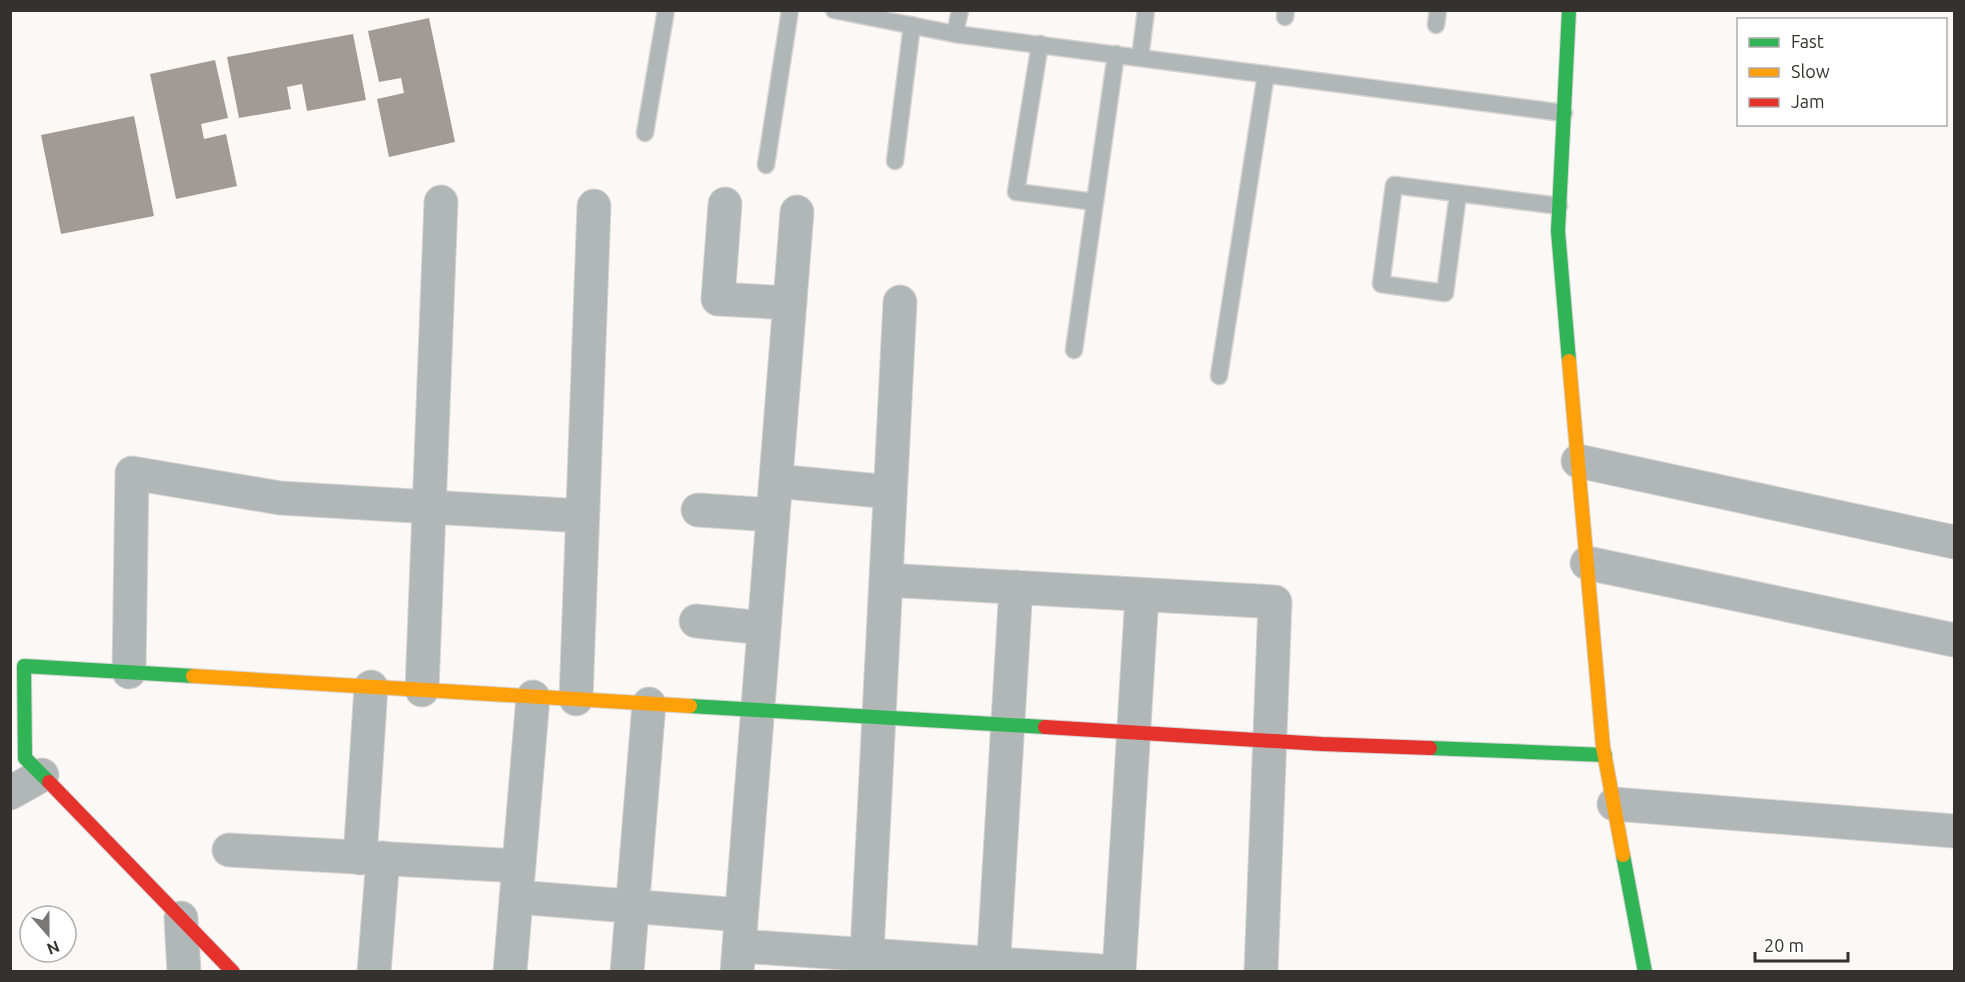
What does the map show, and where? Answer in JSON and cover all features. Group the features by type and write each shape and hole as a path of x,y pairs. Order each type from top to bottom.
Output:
{"street":[{"path":"1569,10 1558,231 1605,755 1645,972"},
{"path":"422,690 441,201"},
{"path":"725,204 718,299 790,303"},
{"path":"576,699 594,206"},
{"path":"739,944 797,212"},
{"path":"867,963 900,302"},
{"path":"1578,461 1954,542"},
{"path":"129,672 132,473 280,498 582,516"},
{"path":"776,481 890,492"},
{"path":"698,510 773,515"},
{"path":"1587,563 1954,640"},
{"path":"886,580 1275,602 1260,972"},
{"path":"994,967 1016,587"},
{"path":"229,850 372,858 518,882 633,906 739,944 867,963 1118,972 1142,595"},
{"path":"696,621 764,628"},
{"path":"233,972 25,758 17,667 1269,741 1605,755"},
{"path":"371,687 374,972"},
{"path":"510,972 533,697"},
{"path":"627,972 650,704"},
{"path":"10,793 42,775"},
{"path":"1614,804 1954,831"},
{"path":"181,918 184,972"}],"lane":[{"path":"645,133 666,10"},
{"path":"766,165 790,10"},
{"path":"834,10 956,34 1564,113"},
{"path":"956,34 960,10"},
{"path":"1140,58 1146,10"},
{"path":"895,161 912,25"},
{"path":"1040,44 1016,192 1095,202"},
{"path":"1074,350 1116,54"},
{"path":"1219,376 1266,74"},
{"path":"1458,194 1445,293 1381,284 1394,185 1559,206"}],"building":[{"path":"429,18 455,142 389,157 377,99 404,93 401,78 379,82 368,31"},
{"path":"353,34 366,100 307,111 302,84 287,87 291,109 239,118 227,57"},
{"path":"215,60 228,118 201,124 204,139 226,134 237,186 176,199 150,74"},
{"path":"134,116 154,216 61,234 41,135"}],"traffic: fast":[{"path":"1569,10 1558,231 1569,361"},
{"path":"49,782 25,758 24,666 193,676"},
{"path":"690,706 1045,727"},
{"path":"1430,748 1605,755"},
{"path":"1623,855 1645,972"}],"traffic: slow":[{"path":"1569,361 1603,747 1623,855"},
{"path":"193,676 690,706"}],"traffic: jam":[{"path":"1045,727 1322,744 1430,748"},
{"path":"49,782 233,972"}]}
